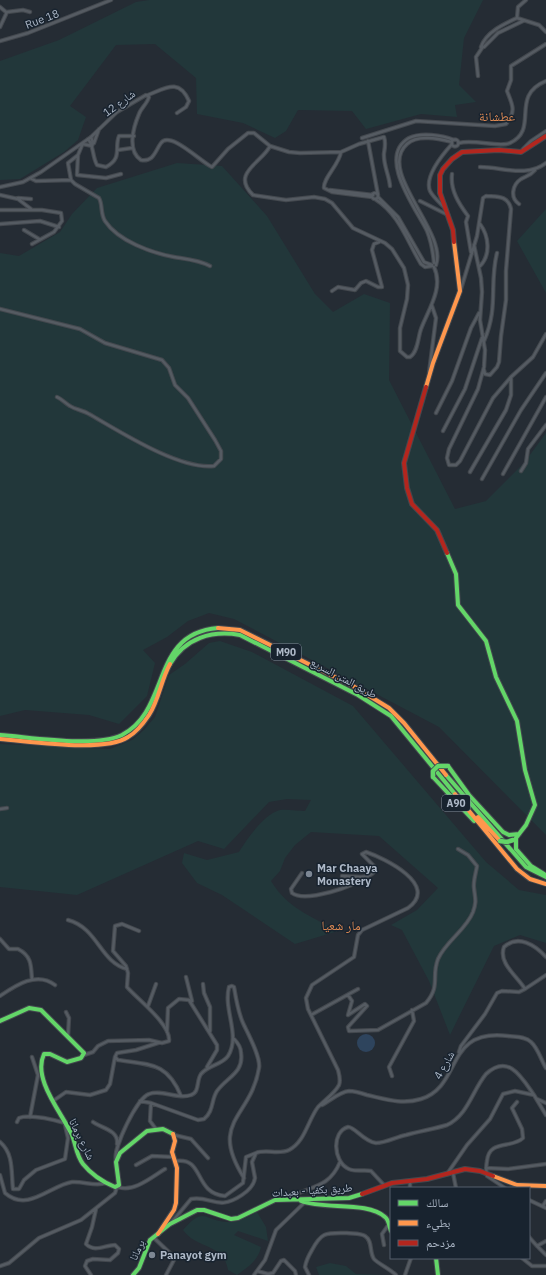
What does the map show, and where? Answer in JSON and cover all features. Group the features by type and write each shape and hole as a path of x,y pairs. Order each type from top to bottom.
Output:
{"main road":[{"path":"546,136 521,152 469,150 458,154 447,164 440,175 440,193 445,208 450,216 454,230 460,291 430,373 404,459 407,488 410,499 416,510 437,530 455,571 458,582 458,605 486,641 496,676 517,721 525,770 535,806 526,825 516,838 516,849 524,859 546,876"},
{"name":"طريق المتن السريع","path":"0,735 100,740 122,735 135,726 148,710 163,667 172,650 196,633 223,628 235,629 251,635 377,700 396,714 452,783 526,867 537,874 546,876"},
{"name":"طريق المتن السريع","path":"0,739 100,744 126,738 142,726 148,719 157,701 168,668 181,648 192,640 208,634 231,633 264,646 381,708 397,723 481,826 521,872 534,880 546,884"},
{"name":"A90","path":"470,795 448,766 438,766 433,771 433,777 470,818 481,826"},
{"name":"A90","path":"452,783 470,795"},
{"path":"470,795 505,834 516,838"},
{"name":"A90","path":"457,796 465,802 500,841 507,842 516,838"},
{"path":"0,1021 29,1008 35,1008 48,1015 78,1045 84,1055 76,1061 67,1062 50,1054 44,1054 41,1061 40,1070"},
{"name":"شارع برمانا","path":"40,1070 52,1101 72,1136 82,1163 106,1183 117,1187"},
{"path":"117,1187 120,1181 117,1162 121,1151 145,1132 156,1129 168,1130 174,1135 176,1139 172,1149 177,1168 176,1203 174,1210 158,1234"},
{"name":"طريق بكفيا - بعبدات","path":"158,1234 170,1224 197,1210 204,1210 231,1219 238,1218 269,1202 284,1200 302,1202 349,1198 384,1186 410,1180 427,1179 471,1169 486,1170 517,1185 546,1186"},
{"path":"302,1202 375,1212 385,1216 390,1228"},
{"name":"برمانا","path":"133,1275 139,1268 146,1248 153,1237 158,1234"},
{"path":"436,1259 438,1275"}],"street":[{"name":"Rue 18","path":"0,41 28,33 111,0"},
{"path":"518,18 518,7 526,0"},
{"path":"0,7 6,12 23,10 30,12"},
{"path":"0,27 6,12"},
{"path":"518,18 523,21 539,25 546,32"},
{"path":"482,48 482,44 492,32 518,18"},
{"path":"478,76 476,57 482,48 498,33 523,21"},
{"path":"362,138 416,121 495,126 506,124 512,115 511,98 507,91 510,80 511,66 546,44"},
{"path":"270,146 268,151 250,166 247,173 246,184 248,190 253,194 286,200 314,197 325,199 332,203 353,228 379,242 388,245 397,255 407,278 408,293 400,328 400,348 404,355 410,357 414,354 420,330 432,306 436,290 434,252 428,230 407,189 402,172 401,155 406,146 414,140 425,138 445,140 454,143 482,142 501,145 508,144 515,140 525,126 526,98 538,85 546,81"},
{"path":"148,95 170,86 176,86 182,90 189,101 186,107 177,113"},
{"name":"شارع 12","path":"0,187 18,184 30,178 91,137 126,106 140,97 148,95 147,102 139,113 132,148"},
{"path":"93,145 100,129"},
{"path":"521,152 531,141 546,131"},
{"path":"118,150 132,148 134,154 140,160 146,160 155,155 164,141 171,140 212,166 234,144 248,133 254,134 270,146 289,152 300,153 341,152 368,141 384,138 385,168 388,174 390,186"},
{"path":"428,230 402,186 398,169 398,151 406,140 416,135 431,135 454,143"},
{"path":"91,137 95,162 98,166 104,167 112,163 118,150 119,136 134,136"},
{"path":"88,139 93,145"},
{"path":"445,140 448,149"},
{"path":"368,141 378,196 398,217 421,264 426,267 434,265"},
{"path":"93,145 83,143 78,155 77,175 106,178 121,174"},
{"path":"445,208 435,198 429,188 434,167 454,143"},
{"path":"341,152 336,166 325,182 324,188 328,190 378,196"},
{"path":"78,155 72,158 68,163 71,180 74,184 99,198 101,212 105,221 126,240 169,256 195,261 210,266"},
{"path":"519,204 514,199 513,191 520,180 530,175 546,163"},
{"path":"480,167 527,172 535,170"},
{"path":"452,174 452,188 468,216 466,222 470,237 471,256"},
{"path":"30,178 36,181 71,180"},
{"path":"373,196 376,187"},
{"path":"0,195 31,199"},
{"path":"373,196 378,196"},
{"path":"373,196 392,214 410,240"},
{"path":"460,291 480,224 484,196 502,197 508,201 511,209 506,271 506,300 499,362 497,367 490,374 485,374 484,342 491,324 494,308 494,265 497,252"},
{"path":"16,198 31,210"},
{"path":"420,201 450,216"},
{"path":"0,210 55,211 61,213 62,220 59,227 51,234 32,244"},
{"path":"0,224 40,221 59,227"},
{"path":"479,266 486,258 488,249 485,232 480,224"},
{"path":"24,230 39,239"},
{"path":"332,291 338,287 355,290 366,281 378,287 382,287 372,250 374,244 379,242"},
{"path":"474,246 479,266 482,292 480,313 482,337 484,342"},
{"path":"430,373 436,318 432,306"},
{"path":"0,309 74,327 105,343 162,360 169,368 175,385 188,398 215,440 221,451 221,459 214,466 191,464 145,444 135,442 84,410 70,406 57,397"},
{"path":"436,413 454,376 471,328 480,313"},
{"path":"484,368 478,389 457,429 449,450 447,462 452,466 460,461 493,398 511,377 533,357 546,334"},
{"path":"443,431 465,389 482,337"},
{"path":"482,478 521,410 546,373"},
{"path":"470,472 506,410 511,395 511,377"},
{"path":"503,474 546,397"},
{"path":"521,471 526,463 528,449 546,425"},
{"path":"0,809 7,808"},
{"path":"348,995 352,1001 348,1015 365,1004 367,1006 348,1028 349,1031 378,1030 426,1003 435,990 438,960 446,946 469,920 475,906 476,897 474,888 477,866 468,855 458,850"},
{"path":"136,1165 152,1156 184,1161 192,1165 198,1171 200,1180 205,1187 223,1196 227,1195 243,1183 246,1157 261,1151 284,1151 292,1147 308,1127 313,1115 339,1085 340,1077 311,1015 306,1002 307,995 312,985 354,956 358,935 362,930 408,908 417,897 417,886 411,877 364,852 362,854 375,869 372,874 362,881 330,892 316,895 295,896 291,889 302,873"},
{"path":"342,876 369,876"},
{"path":"68,920 83,926 93,935 113,964 127,969"},
{"path":"139,931 122,924 118,924 114,928 113,951 127,969 127,986 137,998 148,1006 167,1032"},
{"path":"0,939 9,949 18,949 28,956 31,963 32,980"},
{"path":"525,989 504,962 502,955 504,947 514,940 523,941 536,947 546,957"},
{"path":"459,1053 461,1046 485,1014 497,993 502,991 516,992 525,989 546,975"},
{"path":"115,1156 116,1148 140,1101 146,1095 151,1093 182,1096 195,1094 200,1075 207,1068 218,1047 192,1002 186,977"},
{"path":"0,996 32,980 44,980 55,985"},
{"path":"148,1006 156,984"},
{"path":"203,984 204,993 210,1007 210,1031"},
{"path":"207,1068 225,1059 232,1048 234,1039 228,989 230,986 234,987 235,999 242,1021 251,1037 259,1062 256,1080 234,1123 229,1140 231,1155 244,1178"},
{"path":"311,1015 358,989"},
{"path":"52,1101 66,1092 90,1095 106,1090 110,1084 116,1053 136,1050 158,1043 165,1043 169,1040 167,1032 167,1011 169,1006 182,999 192,1002"},
{"path":"392,1076 390,1065 414,1021 412,1010"},
{"path":"66,1012 70,1018 68,1036"},
{"name":"شارع 4","path":"320,1106 349,1091 397,1102 426,1097 435,1092 443,1083 459,1053 470,1043 487,1036 497,1035 522,1037 531,1042 546,1068"},
{"path":"140,1101 151,1103 198,1120 204,1119 212,1108 217,1092 241,1066 241,1051 234,1039"},
{"path":"84,1055 93,1052 98,1046 108,1041 149,1040 158,1043"},
{"path":"30,1117 40,1070 32,1057"},
{"path":"115,1057 118,1060 161,1068 173,1080 182,1096"},
{"path":"384,1186 371,1171 349,1170 340,1161 337,1151 337,1142 340,1134 348,1128 351,1127 365,1140 380,1143 448,1125 462,1113 482,1079 494,1068 506,1067 517,1071 537,1099 546,1115"},
{"path":"447,1175 467,1145 490,1119 503,1094 515,1090 534,1095"},
{"path":"537,1099 546,1103"},
{"path":"504,1187 488,1178 486,1170 490,1150 496,1146 517,1142 523,1138 523,1131 512,1108 517,1102"},
{"path":"151,1103 150,1121 156,1129"},
{"path":"0,1142 6,1148 10,1156 13,1189 19,1189 24,1180 36,1170 66,1159 68,1138 65,1124 22,1116 17,1122"},
{"path":"93,1122 109,1130 116,1138 115,1156 117,1162"},
{"path":"174,1135 191,1139 208,1158"},
{"path":"170,1224 192,1199 196,1198 224,1203 233,1201 246,1192 256,1178 252,1162 256,1153"},
{"path":"284,1200 326,1182 334,1173 340,1161"},
{"path":"486,1170 546,1164"},
{"path":"0,1266 6,1265 38,1238 72,1225 96,1209 115,1193 117,1187 123,1188 136,1186 165,1169"},
{"path":"453,1173 456,1187"},
{"path":"0,1175 5,1193 19,1199 42,1196 71,1182 99,1185 106,1183"},
{"path":"410,1180 410,1187"},
{"path":"530,1200 546,1208"},
{"path":"543,1206 546,1201"},
{"path":"254,1275 265,1260 276,1230 302,1202"},
{"path":"91,1275 85,1266 87,1261 93,1259 110,1260 118,1253 119,1249 115,1245 98,1248 90,1247 86,1244 96,1209"},
{"path":"384,1245 382,1234 389,1224"},
{"path":"309,1275 305,1267 307,1260 319,1237 329,1233 358,1234 365,1236 369,1241 376,1261 387,1266 396,1275"},
{"path":"153,1237 175,1258 166,1275"},
{"path":"530,1238 546,1255"},
{"path":"537,1246 546,1241"},
{"path":"405,1275 411,1259"},
{"path":"523,1259 532,1266 546,1266"},
{"path":"258,1271 273,1273 281,1261 284,1260 295,1271 296,1275"}],"green space":[{"path":"149,0 483,0 464,38 459,85 476,102 455,105 457,117 421,114 366,129 352,111 298,110 286,131 275,138 243,123 197,114 196,78 155,44 116,45 70,106 86,117 78,140 64,152 20,179 0,180 0,61 59,40 136,2"},
{"path":"177,163 222,166 267,216 315,294 333,312 364,294 390,303 389,380 455,509 486,501 524,463 546,433 546,835 439,727 234,619 209,613 188,621 167,637 143,650 155,663 147,696 119,724 89,715 25,710 0,716 0,253 19,256 60,232 72,214 97,188"},
{"path":"546,209 546,293 517,241"},
{"path":"220,641 252,652 353,706 486,862 519,890 546,895 546,943 520,935 494,946 450,1035 429,981 402,930 391,925 417,910 438,888 379,836 311,832 295,845 285,858 280,871 271,881 284,898 292,905 309,916 338,931 295,944 222,895 197,883 182,863 184,853 207,860 239,852 256,828 268,816 280,810 305,811 311,800 287,799 269,802 224,849 198,841 77,895 0,887 0,744 110,749 132,740 144,730 155,717 169,675 185,664 209,643"},
{"path":"257,1212 266,1227 268,1241 238,1231 234,1235 261,1247 255,1260 237,1275 228,1270 225,1261 215,1250 195,1240 183,1230 190,1222 200,1216 219,1221 235,1222"},
{"path":"330,1263 346,1266 356,1274 383,1275 319,1275 316,1267"}],"water":[{"path":"362,1034 370,1034 375,1039 373,1050 370,1052 362,1052 357,1047 357,1039"}],"traffic: fast":[{"path":"447,553 456,574 458,605 486,641 496,677 517,721 525,770 535,805 526,825 519,834"},
{"path":"0,735 62,741 96,741 122,735 137,723 148,708 171,657 181,643 196,633 218,628"},
{"path":"170,664 183,648 200,638 219,634 240,635 358,695 391,716 455,794"},
{"path":"433,777 433,771 438,766 448,766"},
{"path":"448,766 469,795 503,832 509,835 519,834"},
{"path":"446,775 526,867 546,877"},
{"path":"433,777 474,821"},
{"path":"519,834 516,838 516,849 531,866 544,874"},
{"path":"500,841 507,842 513,840"},
{"path":"0,1021 29,1008 41,1010 84,1053 81,1058 67,1062 50,1054 44,1054 41,1064 42,1074 50,1096 72,1135 77,1154 83,1164 93,1174 102,1180 115,1187 119,1185 116,1162 120,1153 147,1131 163,1129 173,1134"},
{"path":"133,1275 139,1268 150,1240 170,1224 197,1210 204,1210 231,1219 238,1218 275,1200 349,1198 362,1194"},
{"path":"301,1201 311,1204 368,1209 377,1212 386,1218 390,1228"},
{"path":"436,1259 438,1275"}],"traffic: slow":[{"path":"426,387 433,363 460,291 454,242"},
{"path":"218,628 240,630 353,686 389,708 404,723 446,775"},
{"path":"0,739 66,745 117,742 134,733 140,728 147,718 158,696 170,664"},
{"path":"455,794 517,869 530,879 546,884"},
{"path":"478,817 500,841"},
{"path":"158,1234 174,1210 176,1203 177,1168 172,1152 175,1141 173,1134"},
{"path":"493,1176 517,1185 546,1186"}],"traffic: jam":[{"path":"454,242 453,230 440,193 440,175 443,169 452,159 462,152 499,150 521,152 546,136"},
{"path":"426,387 404,463 407,488 412,504 437,530 447,553"},
{"path":"362,1194 392,1183 427,1179 465,1169 480,1171 493,1176"}],"place":[{"name":"Mar Chaaya Monastery","path":"309,874"},
{"name":"Panayot gym","path":"152,1255"}],"district":[{"name":"عطشانة","path":"497,116"},
{"name":"مار شعيا","path":"341,925"}]}
